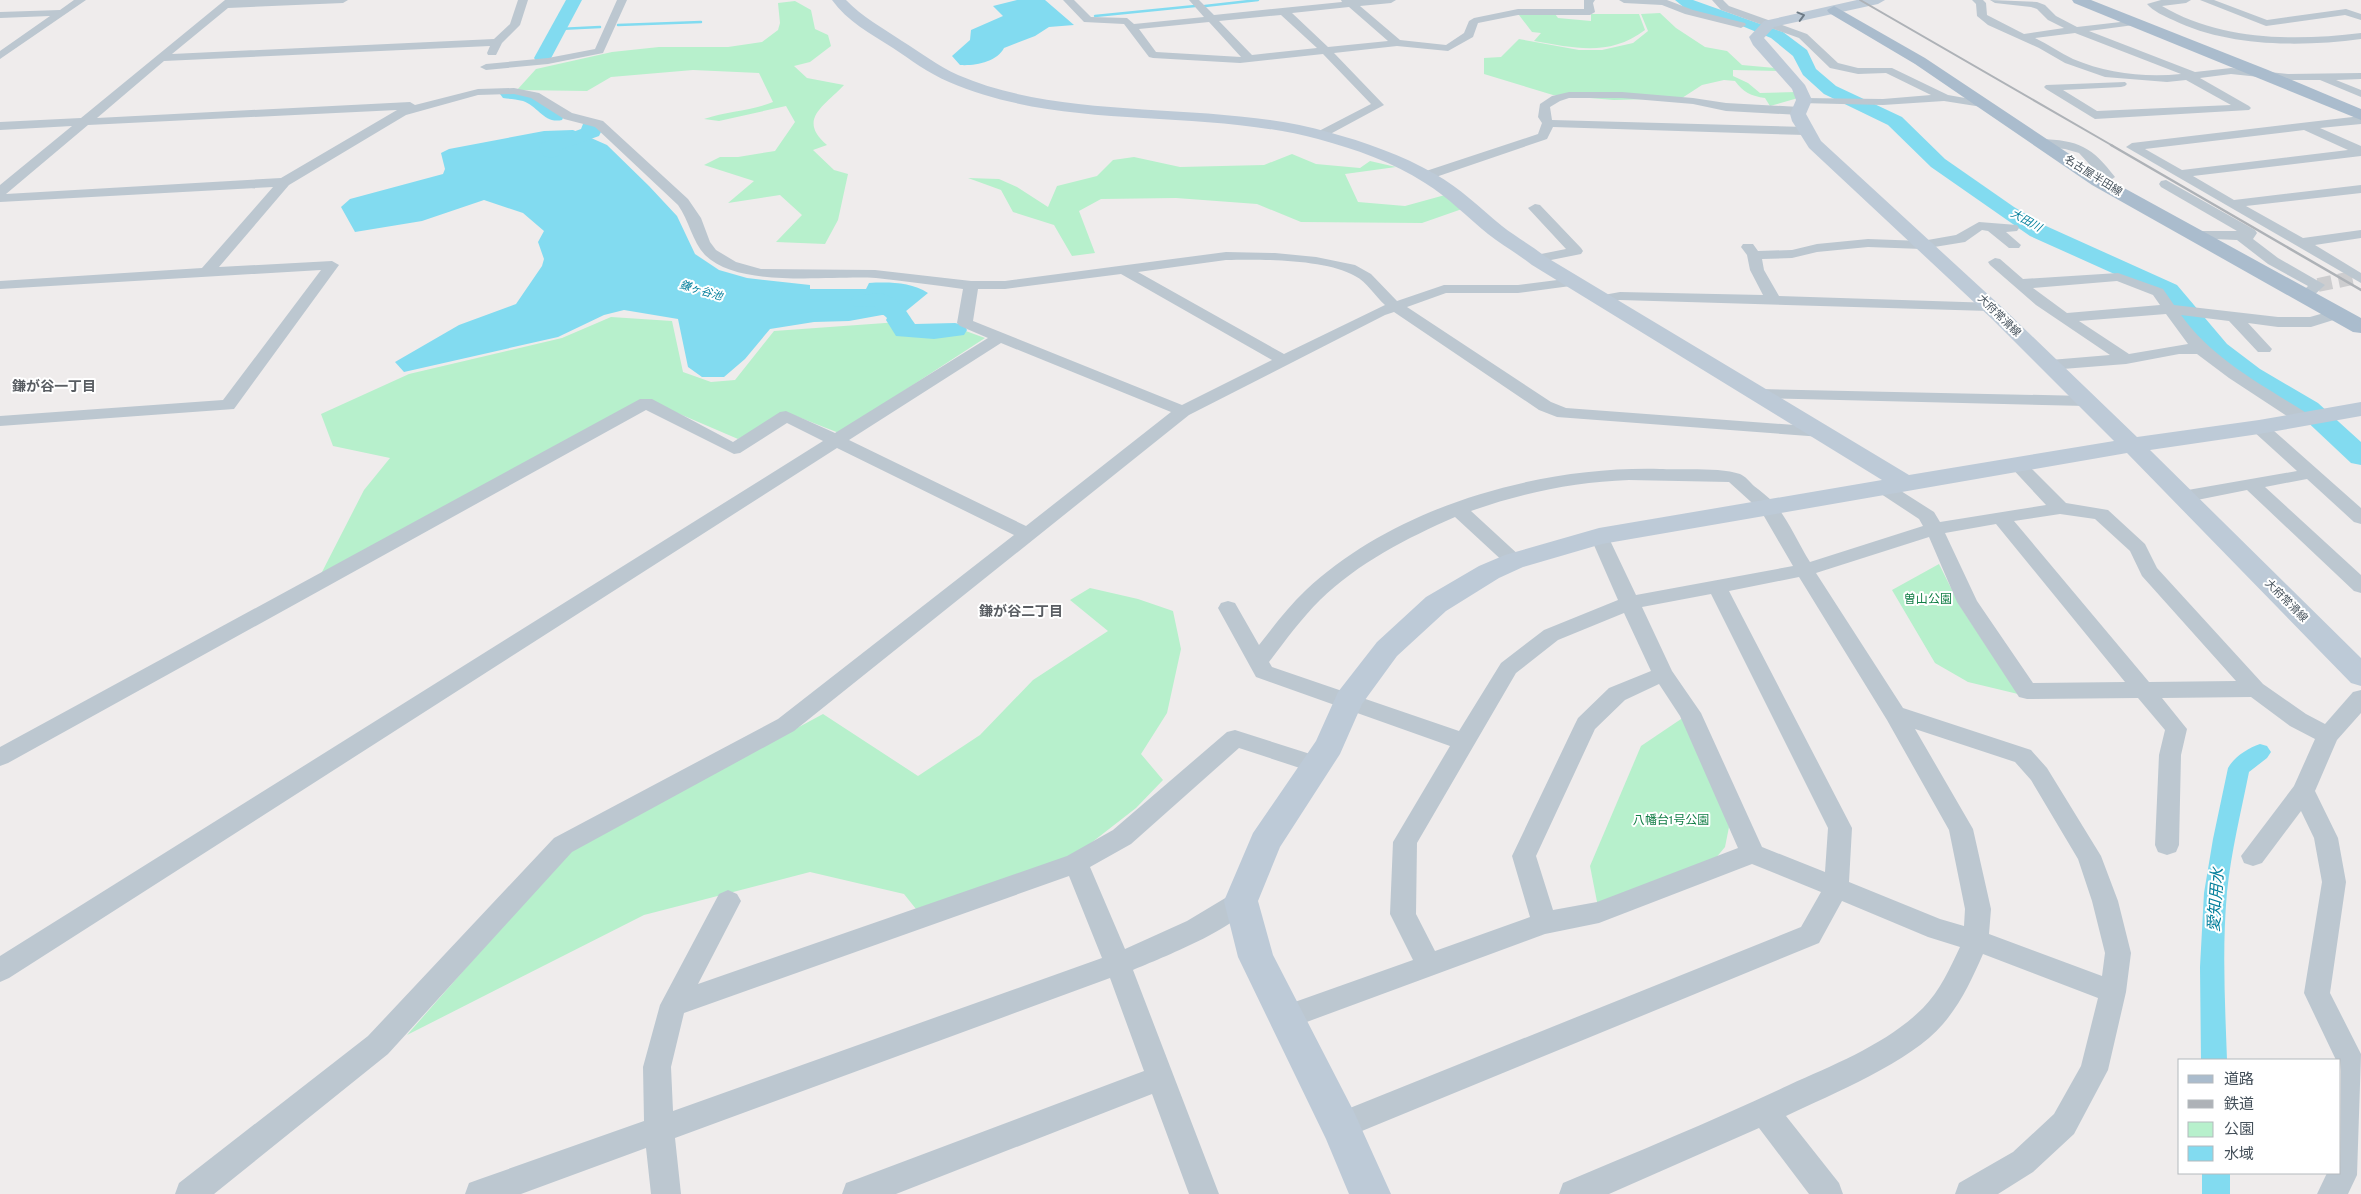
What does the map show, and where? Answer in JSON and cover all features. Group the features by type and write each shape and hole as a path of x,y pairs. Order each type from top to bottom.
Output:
{"main road":[{"path":"2078,0 2263,73 2361,115"},
{"path":"2093,0 2361,107"},
{"name":"名古屋半田線","path":"1834,10 1920,61 2098,181 2361,327"}],"street":[{"path":"0,56 82,0"},
{"path":"0,192 228,3 344,0"},
{"path":"478,92 477,88 497,42 516,25 523,0"},
{"path":"486,67 548,61 599,51 622,0"},
{"path":"839,0 862,21 920,59 958,81 987,90 1022,100 1070,108 1215,117 1267,124 1321,135 1372,152 1425,176 1444,187 1495,230 1536,259 1822,432 1895,486 1927,516 1949,558 1967,602 2027,691 2141,688 2255,689"},
{"path":"1068,0 1088,20 1122,20 1133,27 1153,55 1249,59 1396,43 1448,48 1469,35 1474,21 1518,12 1590,12 1588,2 1590,0"},
{"path":"1194,0 1249,59"},
{"path":"1133,27 1348,2 1391,0"},
{"path":"1624,0 1662,1 1688,12 1803,36 1834,66 1858,70 1888,70 1944,98"},
{"path":"1717,0 1725,8 1765,28 1816,12 1878,0"},
{"path":"1818,0 1834,10"},
{"path":"1976,0 1981,3 1982,16 2069,61 2109,75 2127,86 2050,87 2095,115 2245,108 2209,89 2192,76 2076,30 2052,18 2041,7 2033,4 1995,0"},
{"path":"2186,0 2152,4 2170,17 2216,35 2247,40 2361,36"},
{"path":"2205,0 2266,23 2346,12 2361,17"},
{"path":"1348,2 1396,43"},
{"path":"1283,11 1378,104 1321,135"},
{"path":"0,16 63,13"},
{"path":"2187,24 2248,16"},
{"path":"2020,37 2134,22"},
{"name":"大府常滑線","path":"1765,28 1756,37 1758,42 1799,88 1803,114 1815,144 1989,306 2132,444 2182,497 2361,676"},
{"path":"161,58 497,42"},
{"path":"2109,75 2160,79 2231,71 2288,77 2361,76"},
{"path":"2320,77 2361,94"},
{"path":"2191,90 2209,89"},
{"path":"2154,91 2172,90"},
{"path":"207,272 284,182 402,112 478,92 514,91 536,95 568,116 590,119 599,124 683,202 694,218 703,243 710,253 731,265 760,273 875,274 971,285 1004,285 1226,256 1284,257 1336,265 1361,272 1394,306 1545,406 1563,413 1822,432"},
{"path":"1548,123 1544,117 1544,106 1556,98 1569,95 1622,95 1803,114"},
{"path":"1548,123 1803,114 1853,102 1916,101 1944,98 1982,104"},
{"path":"0,126 402,105 420,107"},
{"path":"2360,277 2132,147 2361,120"},
{"path":"1425,176 1543,136 1548,123"},
{"path":"2305,126 2361,151"},
{"path":"2040,143 2058,144 2086,152 2098,169 2109,177"},
{"path":"2180,174 2361,151"},
{"path":"0,198 284,182"},
{"path":"2166,184 2250,233 2249,236 2194,235"},
{"path":"2232,204 2361,189"},
{"path":"1535,208 1576,250 1536,259"},
{"path":"1774,301 1757,270 1751,251 1792,254 1817,248 1868,243 1922,245 1960,239 1979,226 2012,228"},
{"path":"1993,228 2015,245"},
{"path":"2300,243 2361,234"},
{"path":"2239,235 2273,261 2318,285 2306,296"},
{"path":"1996,262 2065,318 2126,359"},
{"path":"0,285 332,265 228,405 0,421"},
{"path":"1124,270 1282,360"},
{"path":"2021,284 2118,277 2158,292 2172,309 2188,334 2202,349 2236,375 2311,417"},
{"path":"190,1194 378,1045 563,844 786,725 1183,411 1282,360 1394,306 1444,289 1518,289 1573,282"},
{"path":"971,285 965,323 1183,411"},
{"path":"1603,299 1620,296 1989,306"},
{"path":"2065,318 2172,309 2235,318 2278,322 2311,322 2338,314"},
{"path":"2235,318 2264,349"},
{"path":"0,970 1000,337"},
{"path":"2050,365 2126,359 2179,349 2202,349"},
{"path":"1760,394 2086,401"},
{"path":"0,757 646,403 734,449 786,416 1029,534"},
{"path":"480,1194 1118,964 1220,916 1241,901 1266,842 1318,765 1329,746 1349,700 1387,649 1436,604 1489,572 1514,561 1599,536 2132,444 2259,427 2361,409"},
{"path":"2259,427 2313,473 2361,518"},
{"path":"2017,464 2060,508"},
{"path":"2182,497 2313,473"},
{"path":"1258,660 1314,595 1361,556 1458,510 1532,486 1615,476 1725,476 1735,478 1768,508 1804,570 1895,714 1961,829 1978,909 1976,940 1956,984 1933,1016 1900,1043 1846,1073 1574,1194"},
{"path":"2250,484 2361,586"},
{"path":"1428,964 1403,914 1405,842 1508,668 1551,635 1629,603 1804,570 1934,529 2060,508 2101,514 2138,548 2149,571 2255,689 2298,720 2328,736"},
{"path":"1458,510 1514,561"},
{"path":"2002,519 2176,729 2170,755 2167,845"},
{"path":"1599,536 1663,674 1690,713 1753,854"},
{"path":"1340,1126 1810,935 1836,888 1840,828 1717,586"},
{"path":"1228,608 1264,672 1349,700 1465,742"},
{"path":"1544,923 1524,856 1577,742 1586,724 1617,694 1663,674"},
{"path":"2253,856 2303,791 2328,736 2361,698"},
{"path":"1895,714 2022,756 2039,774 2089,856 2102,892 2118,953 2113,992 2094,1070 2064,1124 2023,1162 1970,1194"},
{"path":"673,1005 1076,864 1122,837 1235,738 1318,765"},
{"path":"2303,791 2326,838 2334,882 2317,993 2355,1071 2346,1105 2342,1175 2332,1194"},
{"path":"1285,1018 1544,923 1600,912 1729,861 1753,854 1937,929 1976,940 2113,992"},
{"path":"1076,864 1118,964 1204,1194"},
{"path":"666,1194 659,1129 657,1067 673,1005 728,901"},
{"path":"1241,901 1256,957 1340,1126 1370,1194"},
{"path":"857,1194 1160,1078"},
{"path":"1764,1111 1828,1194"}],"green space":[{"path":"795,1 811,10 815,29 828,35 831,46 810,62 794,66 807,78 844,85 817,113 814,120 814,127 818,136 827,145 813,150 834,170 848,174 838,220 825,244 776,242 802,215 780,195 728,203 754,181 704,165 720,157 738,157 775,151 795,122 786,106 719,121 704,119 773,102 759,73 693,70 611,77 587,91 517,90 536,69 612,52 659,47 728,47 762,42 778,30 780,23 778,3"},
{"path":"1660,13 1676,28 1705,47 1727,51 1742,65 1775,68 1778,71 1733,70 1733,76 1748,83 1760,93 1797,92 1798,98 1770,106 1765,98 1748,93 1735,81 1724,80 1702,85 1682,98 1614,100 1553,95 1484,74 1484,58 1501,57 1519,39 1579,50 1602,50 1633,43 1648,31 1641,14"},
{"path":"1555,14 1558,18 1591,21 1591,14 1639,14 1645,30 1632,39 1618,44 1605,47 1578,48 1534,41 1541,33 1532,32 1519,15"},
{"path":"1292,154 1316,164 1360,168 1370,161 1396,167 1345,174 1358,202 1405,206 1445,195 1462,209 1422,223 1301,222 1257,204 1176,198 1101,199 1079,211 1095,253 1072,256 1054,225 1013,212 1001,190 968,178 999,179 1017,187 1048,207 1057,186 1097,176 1113,160 1134,157 1180,167 1264,165"},
{"path":"611,317 672,321 683,372 711,382 735,380 774,331 913,321 910,334 953,334 963,330 985,338 839,433 788,413 738,439 647,400 321,574 364,490 390,458 333,446 321,414 409,374 562,338"},
{"name":"曽山公園","path":"1939,564 1960,606 2018,694 1968,682 1935,663 1892,590"},
{"path":"1090,588 1138,599 1173,611 1181,649 1167,713 1141,754 1163,780 1136,808 1073,857 916,909 904,894 810,872 644,915 407,1035 567,853 823,714 918,776 980,735 1033,680 1108,631 1070,600"},
{"name":"八幡台1号公園","path":"1690,713 1729,827 1725,847 1705,871 1599,912 1590,866 1641,746"}],"water":[{"path":"1017,0 1045,0 1074,25 1049,27 1035,36 1004,48 1001,53 991,60 979,64 960,65 952,56 970,40 971,30 1003,16 993,6"},
{"path":"573,130 607,145 677,216 695,254 719,270 747,278 810,285 810,289 866,289 869,283 892,283 907,285 928,293 900,316 882,315 849,321 814,322 770,329 745,359 724,377 702,377 688,367 678,319 624,310 604,315 558,337 404,372 395,362 459,325 516,304 542,266 544,259 538,242 544,231 523,213 484,200 422,221 355,232 341,207 350,199 443,174 445,169 441,153 449,149 544,131"}],"waterway":[{"path":"543,58 574,0"},
{"path":"1205,6 1258,0"},
{"name":"大田川","path":"1683,0 1692,6 1748,23 1777,35 1801,54 1809,71 1830,90 1895,121 1938,163 2007,211 2038,231 2092,257 2169,290 2218,349 2251,374 2309,409 2361,457"},
{"path":"1095,16 1195,6"},
{"path":"618,25 701,22"},
{"path":"559,29 600,27"},
{"path":"509,94 530,97 555,116"},
{"name":"鎌ヶ谷池","path":"551,152 549,147 592,132 590,128"},
{"name":"鎌ヶ谷池","path":"862,301 880,300 900,316 898,320 904,325 903,329 905,331 934,332 955,330"},
{"name":"愛知用水","path":"2214,1059 2212,986 2214,911 2218,875 2239,768 2260,752"},
{"name":"愛知用水","path":"2216,1174 2216,1194"}],"tunnel":[{"path":"2318,285 2357,277"}],"railway":[{"path":"1860,0 2113,146"},
{"path":"2111,145 2361,290"}],"district":[{"name":"鎌が谷一丁目","path":"54,387"},
{"name":"鎌が谷二丁目","path":"1021,612"}]}
